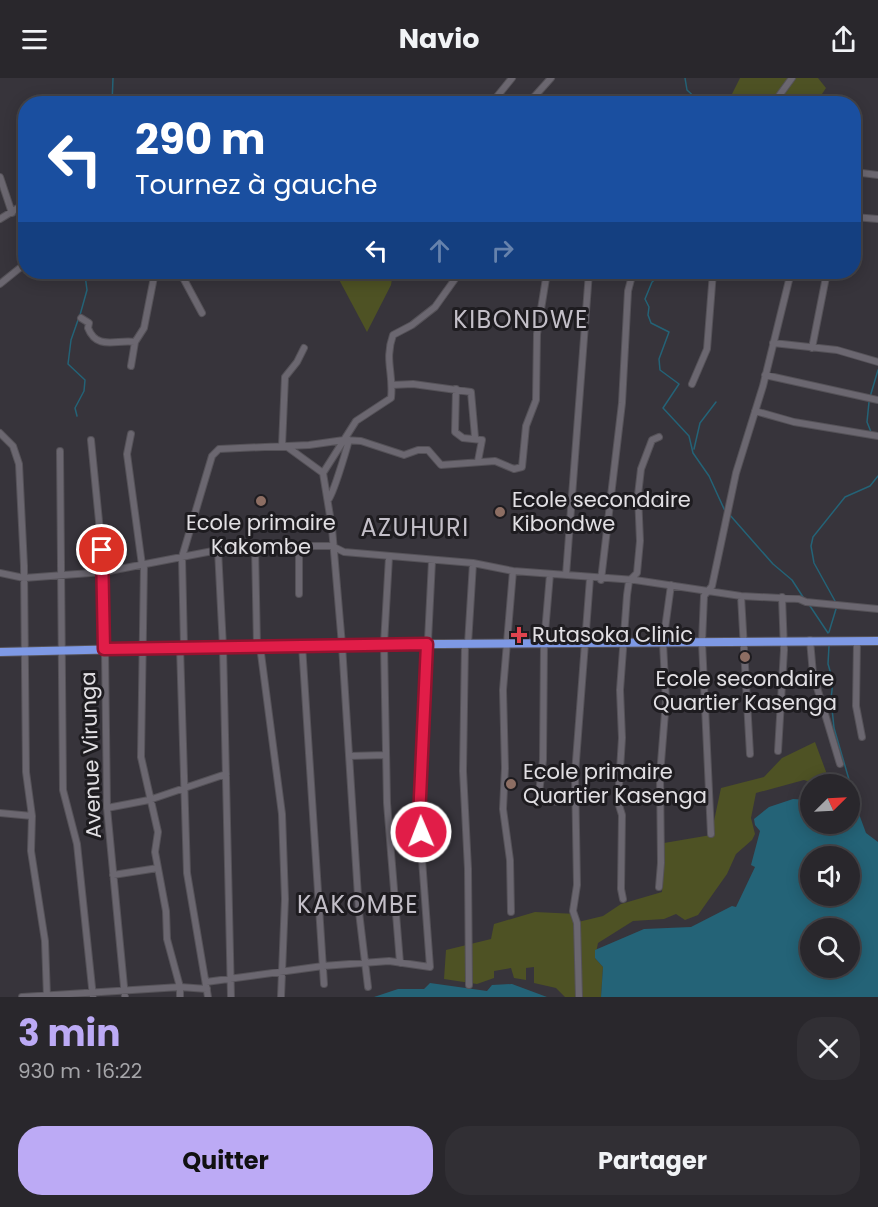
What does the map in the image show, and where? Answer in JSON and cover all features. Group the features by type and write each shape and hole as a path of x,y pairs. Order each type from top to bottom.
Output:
{"highway":[{"path":"0,652 302,645 702,642 743,644 810,640 878,641"}],"street":[{"path":"497,96 512,78"},
{"path":"535,96 551,78"},
{"path":"779,96 792,78"},
{"path":"861,173 878,175"},
{"path":"0,177 12,213"},
{"path":"0,219 18,210"},
{"path":"861,218 878,219"},
{"path":"0,284 18,269"},
{"path":"131,366 135,342 144,328 153,279"},
{"path":"184,279 202,313"},
{"path":"323,473 356,421 391,398 392,385 387,350 393,335 412,325 435,307 455,279"},
{"path":"208,997 187,873 182,557 212,456 219,449 346,440 371,443 404,455 418,450 428,450 441,465 495,461 514,470 522,467 526,426 536,400 537,334 546,279"},
{"path":"566,575 588,279"},
{"path":"602,580 622,403 628,291 631,279"},
{"path":"692,384 707,349 712,279"},
{"path":"711,834 702,642 705,596 712,586 726,518 730,510 736,473 765,375 789,279"},
{"path":"812,348 826,279"},
{"path":"81,318 89,323 88,328 92,336 100,342 109,344 135,342"},
{"path":"773,343 837,351 878,362"},
{"path":"284,446 285,377 297,362 304,348"},
{"path":"765,375 878,400"},
{"path":"392,385 405,383 472,393 475,437"},
{"path":"456,389 455,432 463,438 475,437 483,442 478,461"},
{"path":"755,411 794,422 878,436"},
{"path":"0,433 13,446 18,458 24,578 26,772 32,816 31,851 45,940 47,996"},
{"path":"130,434 127,454 143,565 141,757 158,832 155,852 167,939 180,987 180,997"},
{"path":"623,899 621,889 622,815 618,802 623,643 629,582 637,573 640,541 638,495 641,469 652,440 659,437"},
{"name":"Avenue Virunga","path":"91,440 104,572 107,808 125,993"},
{"path":"328,500 333,493 346,440"},
{"path":"284,446 323,473 328,500 342,645 359,912 368,987"},
{"path":"60,451 64,651 63,790 77,844 93,995"},
{"path":"0,573 24,578 104,572 219,550 332,546 344,552 473,563 513,571 671,585 741,596 782,597 878,609"},
{"path":"255,547 258,646 282,814 285,899 280,997"},
{"path":"299,548 299,594"},
{"path":"219,550 224,646 231,997"},
{"path":"389,557 384,644 386,755 389,843 393,899 400,936 400,963"},
{"path":"22,997 93,995 207,986 229,978 323,966 400,963 429,967 419,819 432,561"},
{"path":"469,985 468,869 463,771 466,644 473,563"},
{"path":"511,912 510,860 503,809 505,644 513,571"},
{"path":"550,574 544,644 543,760 538,801 575,802"},
{"path":"579,997 577,923 573,911 578,885 575,802 583,644 590,578"},
{"path":"659,887 660,775 666,700 663,643 671,585"},
{"path":"741,596 750,754"},
{"path":"778,751 783,642 782,597"},
{"path":"810,640 813,674 840,764"},
{"path":"857,641 856,706 862,738"},
{"path":"302,645 324,984"},
{"path":"349,756 386,755"},
{"path":"107,808 149,800 226,774"},
{"path":"0,813 32,816"},
{"path":"113,875 159,868"}],"green space":[{"path":"740,78 818,78 826,88 821,96 731,96"},
{"path":"339,279 392,279 367,332"},
{"path":"815,742 827,774 800,774 800,781 756,793 751,818 755,834 752,840 736,854 727,874 698,915 685,920 676,914 664,919 633,921 598,943 595,958 603,967 601,997 565,997 556,988 534,983 534,967 526,968 526,980 514,978 511,968 494,971 494,978 477,984 444,979 446,950 491,939 494,924 535,912 577,914 578,922 603,916 621,904 662,892 664,843 711,835 721,788 764,777 782,758"}],"water":[{"path":"793,799 800,799 800,834 860,834 860,817 866,833 878,842 878,997 601,997 603,967 595,958 595,950 644,929 691,927 732,906 736,907 755,867 751,865 760,831 754,819 769,807"},
{"path":"430,983 487,991 492,985 512,984 547,997 374,997 398,989 424,989"}],"waterway":[{"path":"112,96 113,78"},
{"path":"685,78 687,90 693,96"},
{"path":"80,315 87,290 86,279"},
{"path":"656,279 652,282 645,299 649,307 648,315 651,323 669,332 659,359 660,370 679,384 663,408 689,436 693,453 709,476 725,511"},
{"path":"77,416 75,408 84,391 85,380 68,364 71,340 78,320"},
{"path":"870,397 878,370"},
{"path":"694,449 700,423 716,402"},
{"path":"869,402 867,422 871,432"},
{"path":"835,601 814,563 811,546 813,537 845,497 870,486 878,476"},
{"path":"729,514 773,564 792,580 803,597"},
{"path":"810,606 828,633"},
{"path":"829,632 836,609"},
{"path":"829,646 828,664 833,681 831,699 834,728 847,774"}],"place":[{"name":"Ecole primaire Kakombe","path":"261,501"},
{"name":"Ecole secondaire Kibondwe","path":"500,512"},
{"name":"Rutasoka Clinic","path":"519,635"},
{"name":"Ecole secondaire Quartier Kasenga","path":"745,657"},
{"name":"Ecole primaire Quartier Kasenga","path":"511,784"}],"district":[{"name":"KIBONDWE","path":"521,320"},
{"name":"AZUHURI","path":"415,528"},
{"name":"KAKOMBE","path":"358,905"}],"route":[{"path":"102,550 104,649 427,644 419,819 421,832"}]}
